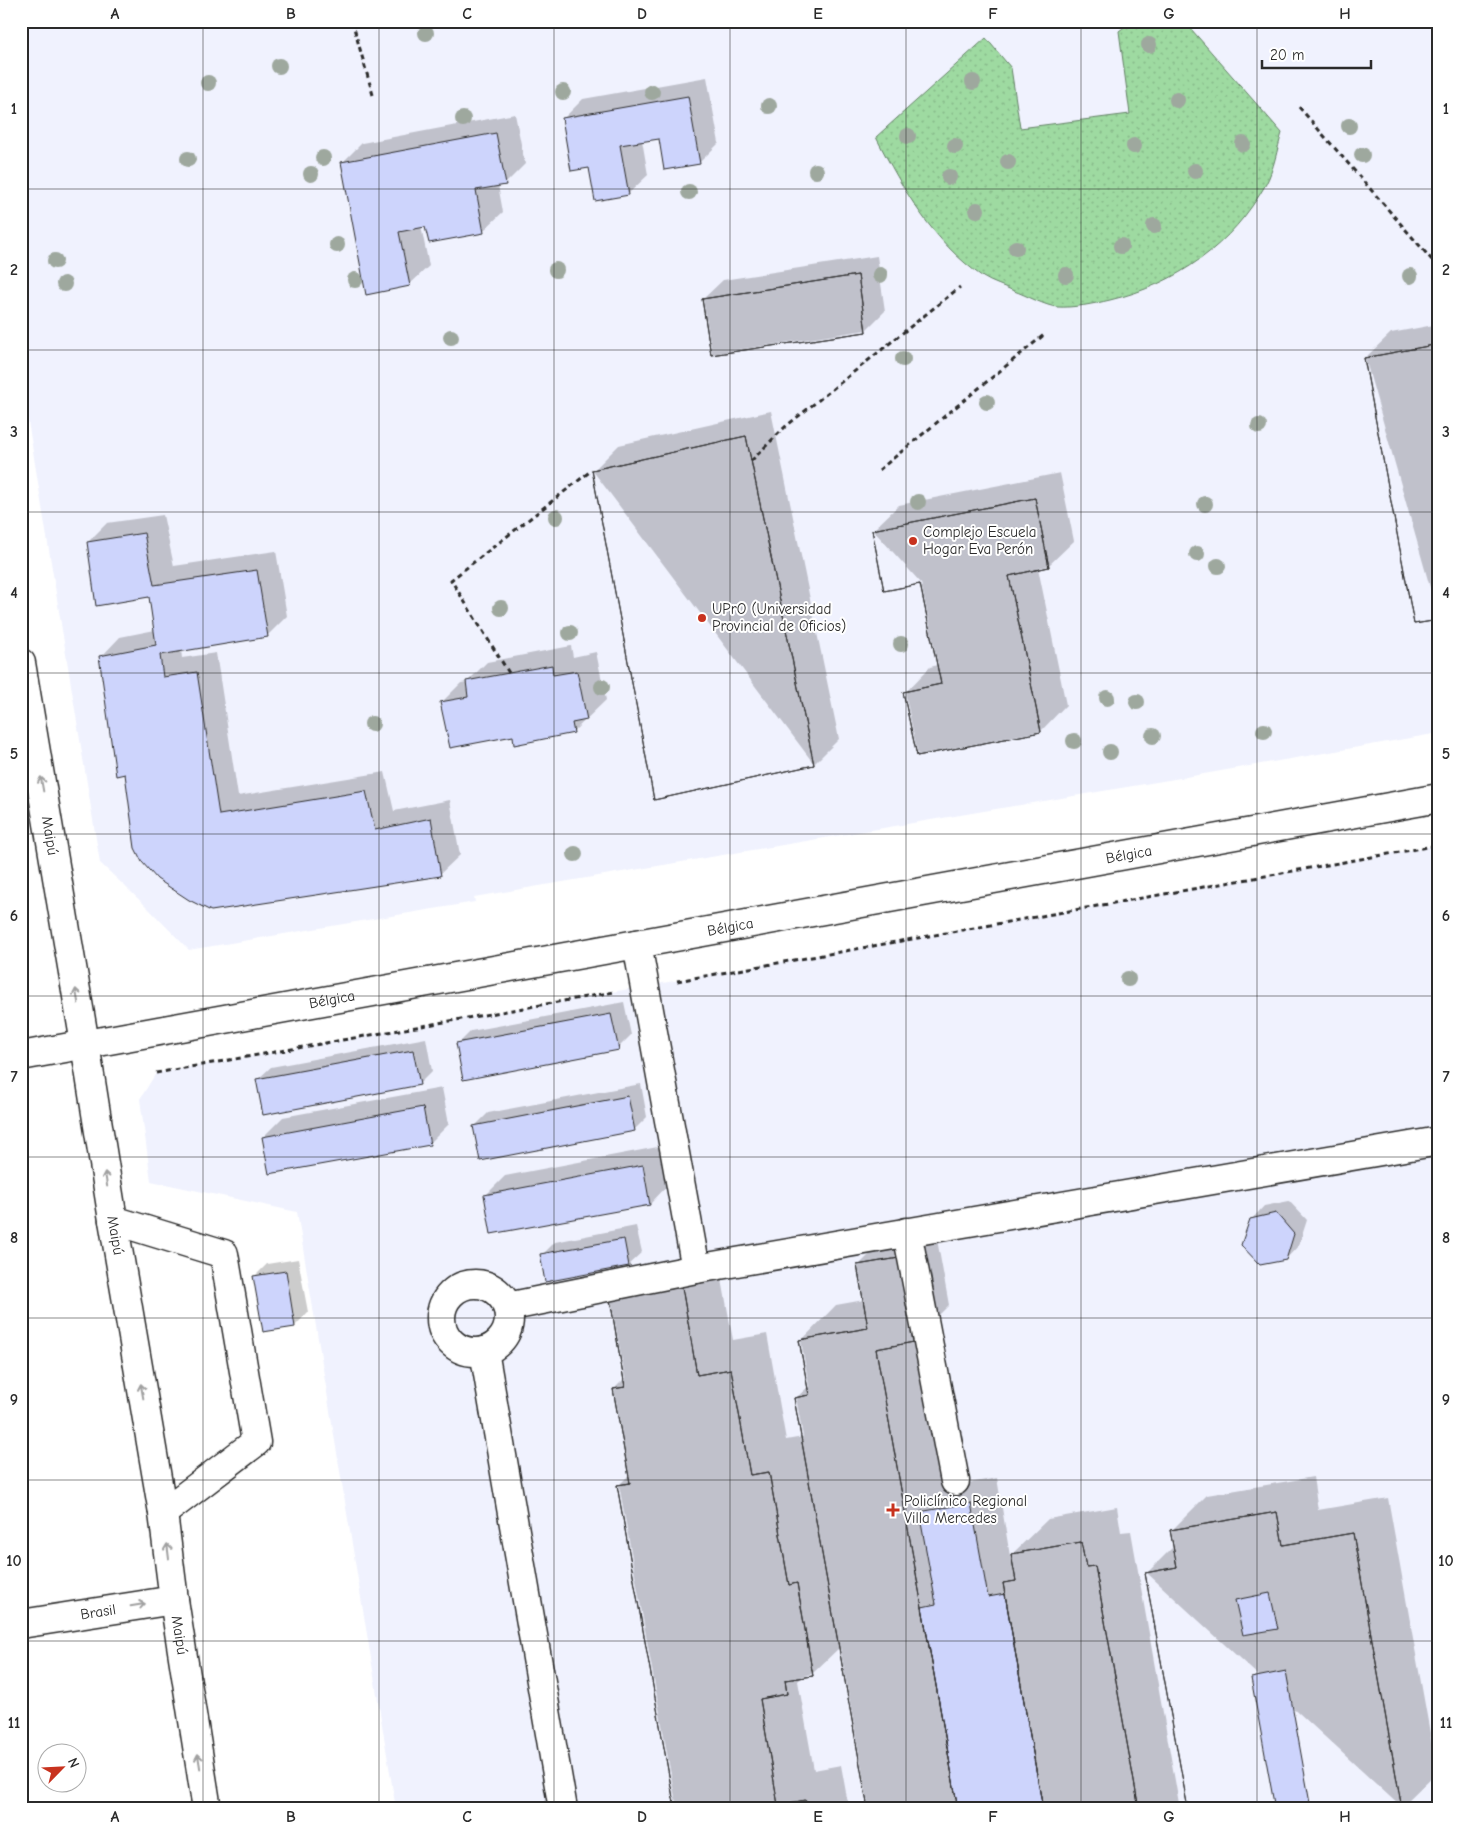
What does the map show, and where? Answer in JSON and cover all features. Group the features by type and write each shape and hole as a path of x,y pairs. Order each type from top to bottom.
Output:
{"street":[{"name":"Maipú","path":"21,663 163,1513 174,1600 207,1809"},
{"name":"Bélgica","path":"21,1056 1439,798"},
{"path":"637,944 696,1269"},
{"path":"507,1307 696,1269 1439,1141"},
{"path":"113,1220 224,1254 244,1367 256,1442 163,1513"},
{"path":"907,1232 955,1481"},
{"path":"472,1284 483,1285 493,1289 502,1297 507,1307 508,1324 502,1339 484,1351 462,1350 452,1344 445,1335 441,1325 441,1313 444,1302 451,1293 461,1287 472,1284"},
{"path":"484,1351 563,1809"},
{"name":"Brasil","path":"21,1624 174,1600"}],"path":[{"path":"352,21 374,96"},
{"path":"1299,107 1439,268"},
{"path":"751,461 785,427 960,287"},
{"path":"879,470 1045,334"},
{"path":"509,673 451,580 592,470"},
{"path":"156,1072 1439,845"}],"shaded area":[{"name":"Complejo Escuela Hogar Eva Perón","path":"21,21 1439,21 1439,733 474,897 475,902 189,950 100,863 21,378"},
{"name":"Policlínico Regional Villa Mercedes","path":"1439,845 1439,1809 396,1809 297,1212 151,1181 140,1099 156,1073"}],"green space":[{"path":"1132,21 1184,21 1282,133 1269,178 1237,226 1200,259 1180,272 1158,284 1110,300 1070,307 1057,307 1041,303 983,277 949,248 921,214 897,176 876,137 986,38 1011,68 1020,128 1130,114 1119,31"}],"building":[{"path":"688,96 700,164 664,170 659,139 620,145 629,195 595,201 589,168 571,171 562,118"},
{"path":"496,133 506,185 476,190 484,233 429,243 425,227 399,232 410,286 366,295 341,162"},
{"path":"858,275 866,332 711,355 702,299"},
{"path":"858,275 866,332 711,355 702,299"},
{"path":"1439,344 1439,620 1414,624 1364,358"},
{"path":"1439,344 1439,620 1414,624 1364,358"},
{"name":"UPrO (Universidad Provincial de Oficios)","path":"746,436 814,765 654,800 592,470"},
{"name":"UPrO (Universidad Provincial de Oficios)","path":"746,436 814,765 654,800 592,470"},
{"name":"UPrO (Universidad Provincial de Oficios)","path":"1035,498 1049,567 1009,576 1041,732 917,756 903,692 941,684 920,584 884,591 872,530"},
{"name":"UPrO (Universidad Provincial de Oficios)","path":"1035,498 1049,567 1009,576 1041,732 917,756 903,692 941,684 920,584 884,591 872,530"},
{"path":"144,533 154,585 257,570 268,637 160,655 163,677 197,672 219,815 366,791 375,830 431,818 441,876 211,911 189,900 157,879 142,862 135,848 125,774 116,776 99,656 156,645 149,597 96,606 87,542"},
{"path":"552,665 553,675 577,671 587,720 572,723 574,733 514,745 513,736 450,748 440,702 468,697 466,681"},
{"path":"611,1014 619,1050 463,1080 456,1043"},
{"path":"413,1050 420,1085 263,1115 256,1079"},
{"path":"628,1096 635,1131 480,1161 473,1126"},
{"path":"423,1107 430,1145 269,1174 262,1137"},
{"path":"643,1165 650,1205 491,1234 484,1195"},
{"path":"1276,1213 1294,1234 1286,1260 1260,1265 1241,1245 1250,1219"},
{"path":"624,1239 629,1266 545,1282 540,1254"},
{"name":"Policlínico Regional Villa Mercedes","path":"899,1258 914,1342 876,1349 958,1809 868,1809 794,1398 809,1395 799,1340 868,1328 857,1265"},
{"name":"Policlínico Regional Villa Mercedes","path":"899,1258 914,1342 876,1349 958,1809 868,1809 794,1398 809,1395 799,1340 868,1328 857,1265"},
{"path":"286,1271 295,1327 263,1332 253,1276"},
{"path":"682,1287 697,1375 731,1369 750,1475 769,1472 789,1585 797,1583 813,1676 785,1680 787,1694 760,1699 778,1805 806,1800 807,1809 675,1809 617,1485 630,1483 613,1389 625,1387 610,1299"},
{"path":"682,1287 697,1375 731,1369 750,1475 769,1472 789,1585 797,1583 813,1676 785,1680 787,1694 760,1699 778,1805 806,1800 807,1809 675,1809 617,1485 630,1483 613,1389 625,1387 610,1299"},
{"path":"971,1503 988,1597 1005,1594 1043,1809 958,1809 922,1607 936,1604 919,1512"},
{"path":"1277,1512 1283,1545 1353,1533 1402,1809 1311,1809 1286,1671 1251,1678 1275,1809 1188,1809 1145,1573 1177,1567 1170,1530","holes":["1270,1593 1278,1629 1243,1635 1235,1600"]},
{"path":"1277,1512 1283,1545 1353,1533 1402,1809 1188,1809 1145,1573 1177,1567 1170,1530"},
{"name":"Policlínico Regional Villa Mercedes","path":"1081,1542 1086,1567 1095,1566 1139,1809 1043,1809 1003,1583 1016,1581 1011,1554"},
{"name":"Policlínico Regional Villa Mercedes","path":"1081,1542 1086,1567 1095,1566 1139,1809 1043,1809 1003,1583 1016,1581 1011,1554"}],"place":[{"name":"Complejo Escuela Hogar Eva Perón","path":"913,541"},
{"name":"UPrO (Universidad Provincial de Oficios)","path":"702,618"},
{"name":"Policlínico Regional Villa Mercedes","path":"893,1510"}]}
